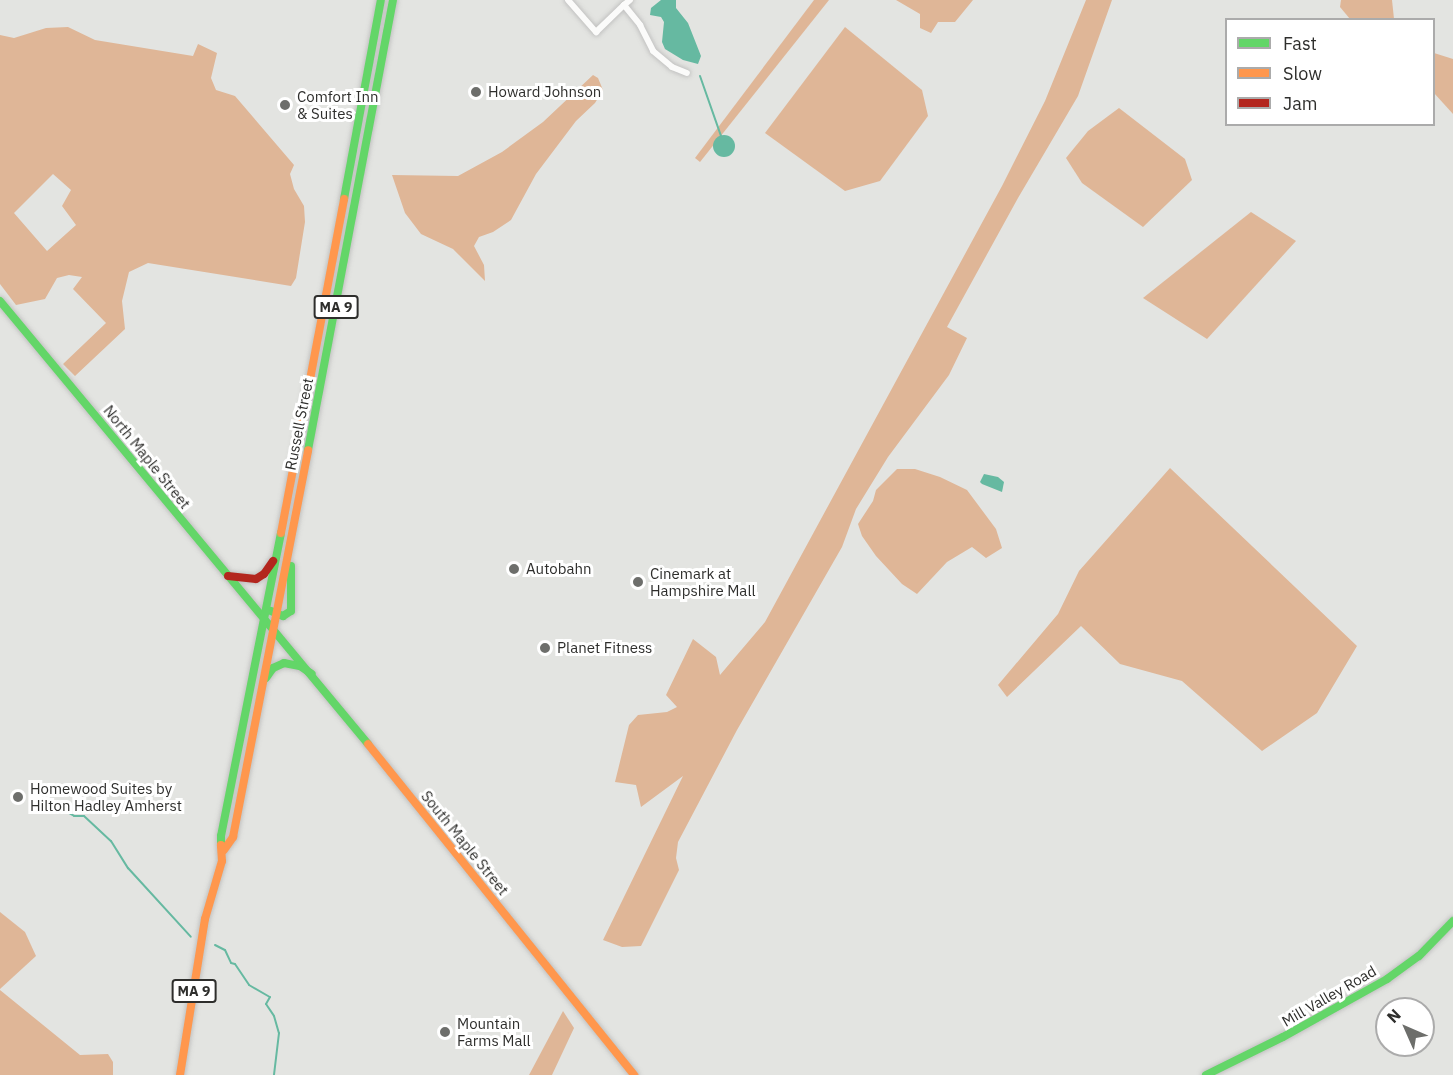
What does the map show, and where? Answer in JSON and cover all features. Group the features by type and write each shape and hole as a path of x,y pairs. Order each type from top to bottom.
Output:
{"main road":[{"name":"Russell Street","path":"224,850 221,836 265,619 381,0"},
{"name":"Russell Street","path":"180,1075 205,919 224,850 233,837 265,680 393,0"},
{"name":"North Maple Street","path":"0,301 274,629"},
{"path":"267,607 277,615 289,614 293,607 291,540"},
{"path":"228,576 250,580 259,578 267,572 277,552"},
{"name":"South Maple Street","path":"274,629 634,1075"},
{"path":"265,680 273,668 284,663 300,666 312,674"},
{"name":"Mill Valley Road","path":"1206,1075 1283,1037 1387,979 1419,956 1453,921"}],"street":[{"path":"568,0 596,32 630,0"},
{"path":"624,5 640,25 656,54 672,66 687,73"}],"shaded area":[{"path":"661,0 676,0 676,8 688,23 701,56 698,64 683,60 665,49 662,42 664,22 661,17 650,15 651,8"},
{"path":"814,0 829,0 700,162 695,158"},
{"path":"896,0 973,0 955,22 938,22 931,33 920,28 920,14"},
{"path":"1086,0 1112,0 1078,96 1018,198 947,327 967,338 949,375 888,457 856,509 842,547 737,730 678,842 676,858 679,870 641,946 622,947 603,940 683,776 641,807 636,785 615,782 629,725 638,715 667,712 677,707 666,695 693,639 716,657 720,675 765,622 1002,186 1045,101"},
{"path":"1341,0 1392,0 1394,18 1349,18 1340,7"},
{"path":"68,27 95,40 193,56 198,44 217,53 211,78 216,90 235,96 294,165 290,174 294,189 304,206 305,222 296,278 291,286 148,263 129,272 122,301 125,329 75,376 63,364 106,323 73,289 82,277 69,275 57,278 45,299 16,305 0,284 0,35 14,38 46,28","holes":["53,174 71,190 62,206 76,225 47,251 14,213"]},
{"path":"845,27 922,90 928,116 880,181 845,191 765,133"},
{"path":"1435,53 1453,59 1453,114 1435,94"},
{"path":"593,75 598,78 603,90 595,103 576,121 536,174 511,220 493,232 479,237 474,246 484,265 485,281 453,249 421,234 405,213 392,175 458,176 502,152 543,122"},
{"path":"1119,108 1185,159 1192,180 1143,227 1082,183 1066,158 1088,131"},
{"path":"724,135 732,138 735,146 732,154 724,157 716,154 713,146 716,138"},
{"path":"1251,212 1296,241 1207,339 1143,298"},
{"path":"1170,468 1357,646 1317,713 1262,751 1182,681 1120,664 1081,626 1007,697 998,685 1058,614 1079,571"},
{"path":"897,469 915,469 940,477 967,490 996,529 1002,548 986,558 972,547 947,562 917,594 902,584 876,556 862,536 858,524 873,501 876,490"},
{"path":"984,474 998,477 1004,482 1002,492 980,482"},
{"path":"0,912 25,932 36,956 0,989"},
{"path":"0,990 80,1055 108,1054 113,1062 113,1075 0,1075"},
{"path":"563,1011 574,1028 552,1075 529,1075"}],"waterway":[{"path":"700,76 721,136"},
{"path":"58,807 74,816 84,816 111,841 128,868 191,937"},
{"path":"215,945 225,950 231,963 235,964 249,985 270,997 266,1004 274,1016 279,1033 274,1075"}],"traffic: fast":[{"path":"344,199 381,0"},
{"path":"308,450 393,0"},
{"path":"0,301 368,744"},
{"path":"221,845 281,533"},
{"path":"271,611 283,616 291,611 291,566"},
{"path":"266,678 273,668 284,663 300,666 312,674"},
{"path":"1206,1075 1283,1037 1387,979 1419,956 1453,921"}],"traffic: slow":[{"path":"281,533 344,199"},
{"path":"224,850 233,837 308,450"},
{"path":"368,744 634,1075"},
{"path":"180,1075 205,919 222,861 221,845"}],"traffic: jam":[{"path":"228,576 256,579 264,574 273,561"}],"place":[{"name":"Howard Johnson","path":"476,92"},
{"name":"Comfort Inn & Suites","path":"285,105"},
{"name":"Autobahn","path":"514,569"},
{"name":"Cinemark at Hampshire Mall","path":"638,582"},
{"name":"Planet Fitness","path":"545,648"},
{"name":"Homewood Suites by Hilton Hadley Amherst","path":"18,797"},
{"name":"Mountain Farms Mall","path":"445,1032"}]}
